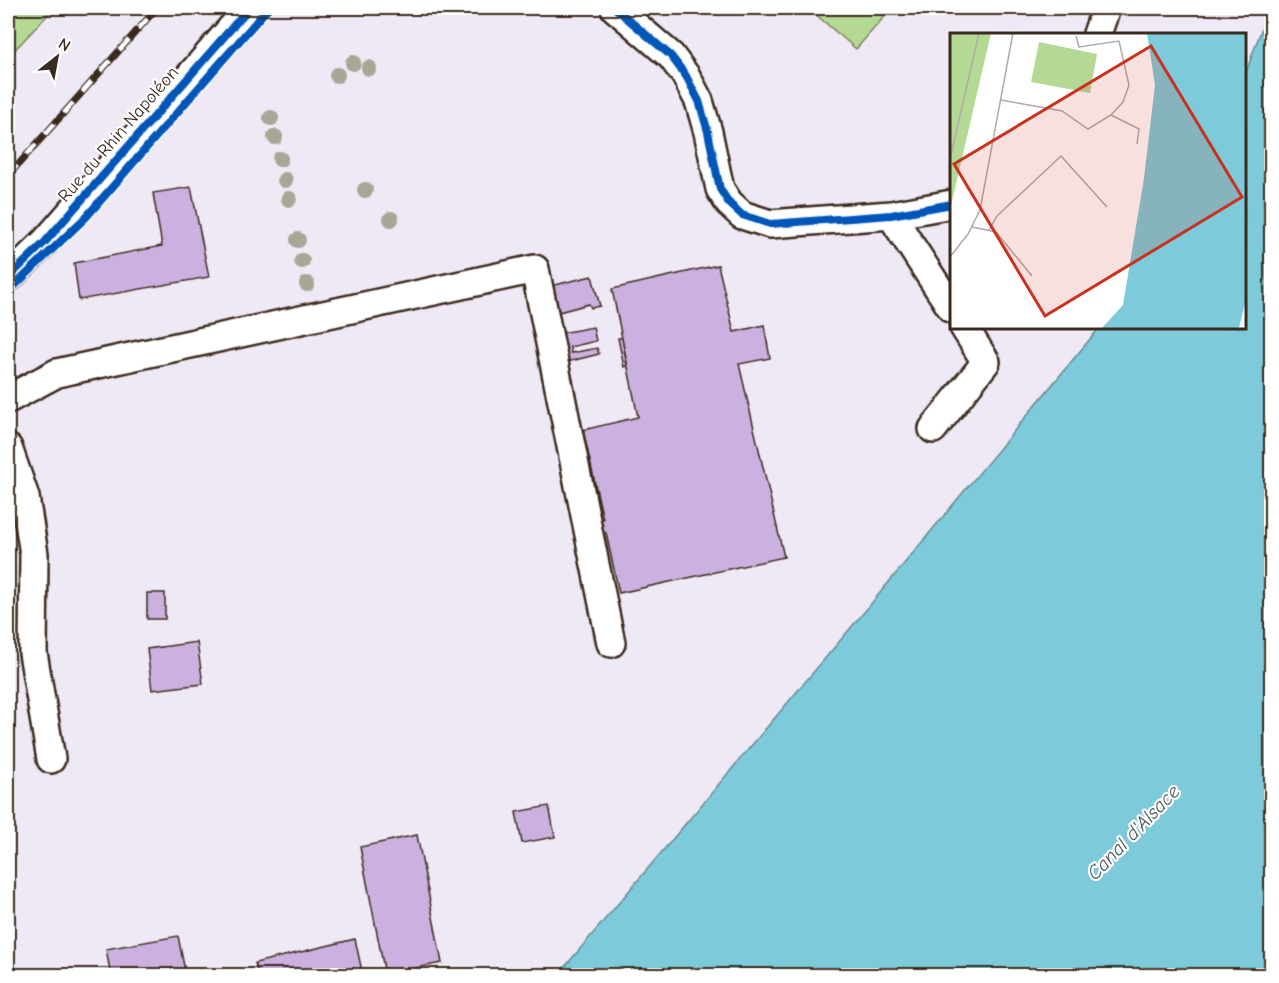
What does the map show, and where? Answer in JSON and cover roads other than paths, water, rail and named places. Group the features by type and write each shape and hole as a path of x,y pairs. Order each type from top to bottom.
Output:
{"street":[{"name":"Rue du Rhin Napoléon","path":"8,278 45,242 249,8"},
{"path":"615,8 671,56 686,76 699,101 720,189 742,215 770,224 891,215 950,204"},
{"path":"1097,33 1106,8"},
{"path":"891,215 950,306"},
{"path":"8,399 57,373 534,269 611,643"},
{"path":"933,429 986,362 964,328"},
{"path":"8,448 25,498 34,554 33,653 51,759"}],"water":[{"name":"Canal d'Alsace","path":"1269,8 1272,8 1271,975 558,975 865,611 1099,328 1246,328 1246,72"}],"railway":[{"path":"8,176 157,8"}]}
